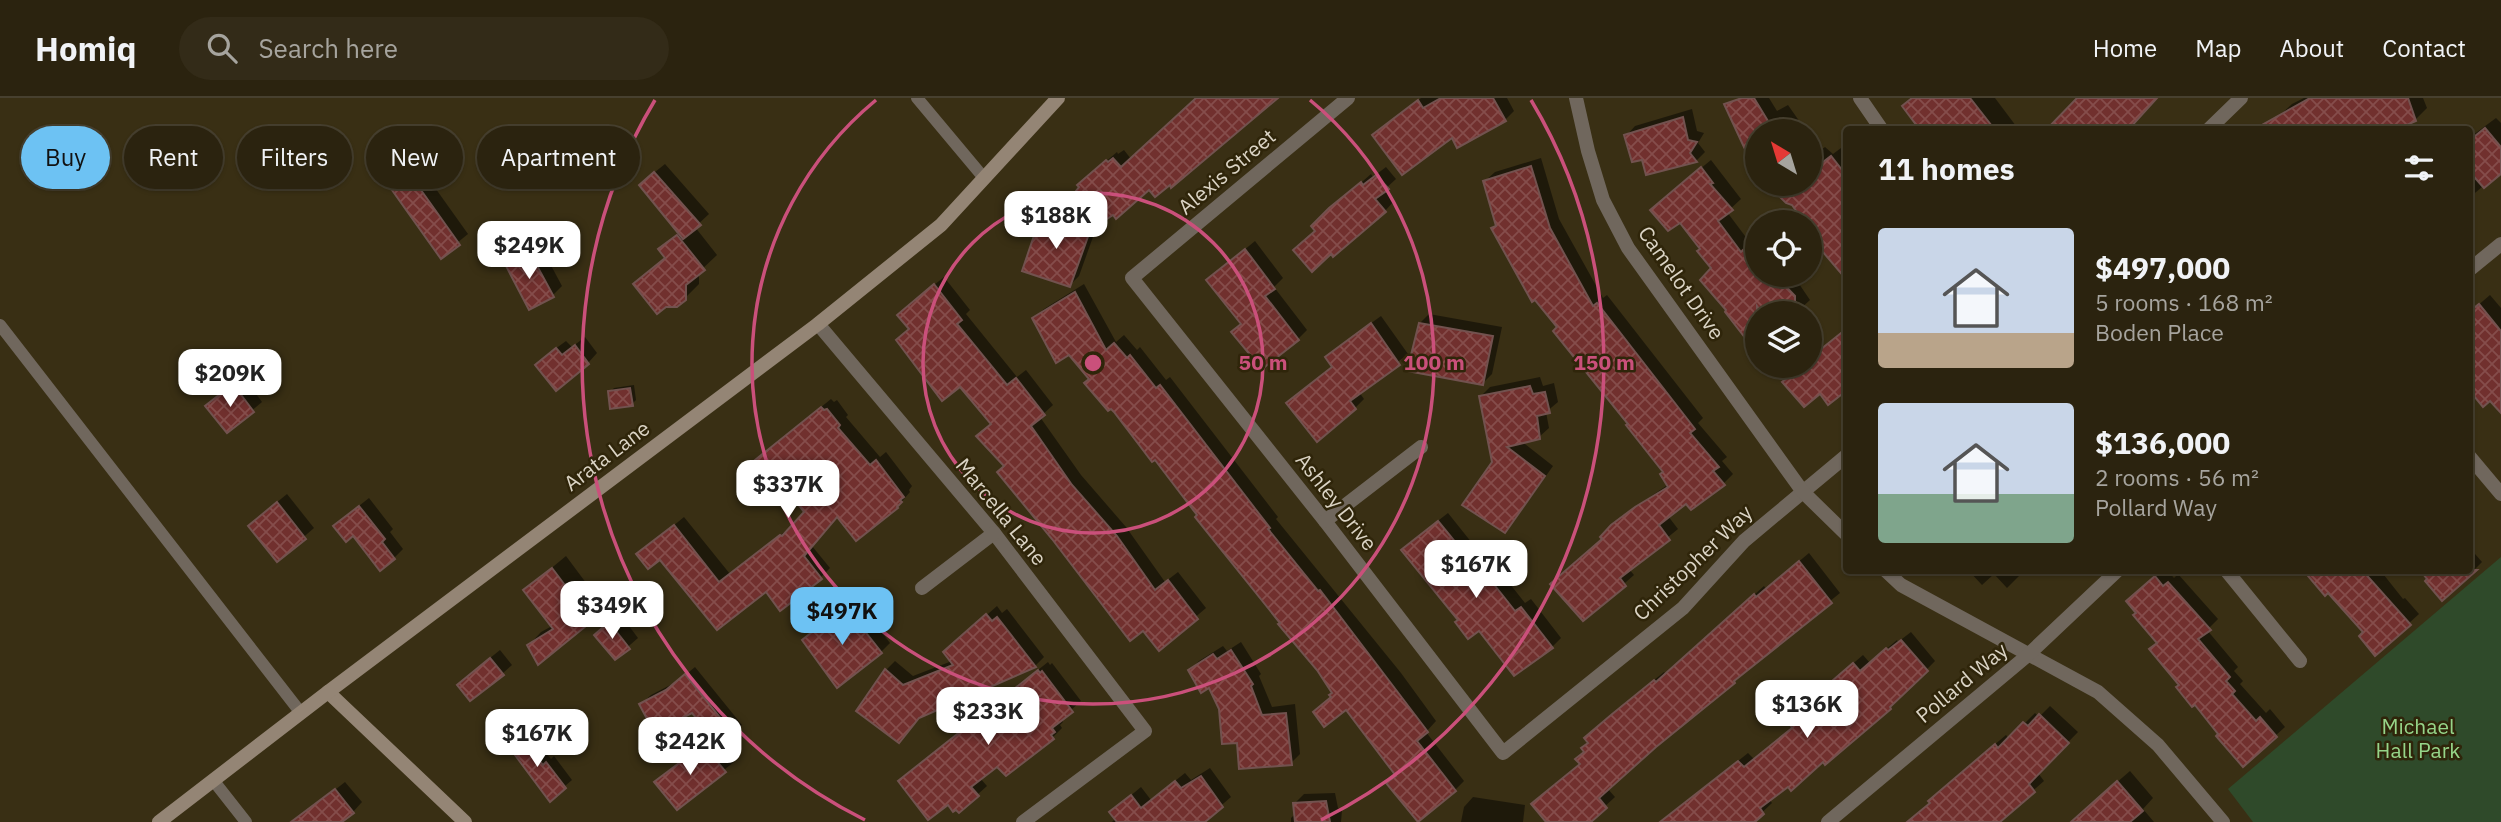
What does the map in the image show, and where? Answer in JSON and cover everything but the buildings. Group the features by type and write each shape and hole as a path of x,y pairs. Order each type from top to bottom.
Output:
{"street":[{"name":"Arata Lane","path":"159,822 818,324 941,225 1058,98"},
{"name":"Alexis Street","path":"1132,278 1348,98"},
{"name":"Camelot Drive","path":"1576,98 1588,150 1604,200 1628,248 1803,492 1843,531"},
{"path":"1860,98 1879,126"},
{"path":"2212,126 2241,98"},
{"path":"2473,267 2501,244"},
{"name":"Ashley Drive","path":"1132,278 1325,521 1503,753"},
{"name":"Marcella Lane","path":"818,324 994,533 1145,731 1023,822"},
{"path":"1325,521 1421,447"},
{"name":"Christopher Way","path":"1503,753 1683,608 1744,541 1843,459"},
{"path":"2473,461 2501,494"},
{"path":"922,588 994,533"},
{"path":"1889,574 1901,585 2098,692 2158,745 2223,822"},
{"name":"Pollard Way","path":"1828,822 2028,655 2114,574"},
{"path":"2229,574 2300,661"},
{"path":"328,692 465,822"}],"lane":[{"path":"917,98 985,178"},
{"path":"0,325 301,713"},
{"path":"213,780 246,822"}],"green space":[{"name":"Michael Hall Park","path":"2501,557 2501,822 2253,822 2228,789"}]}
